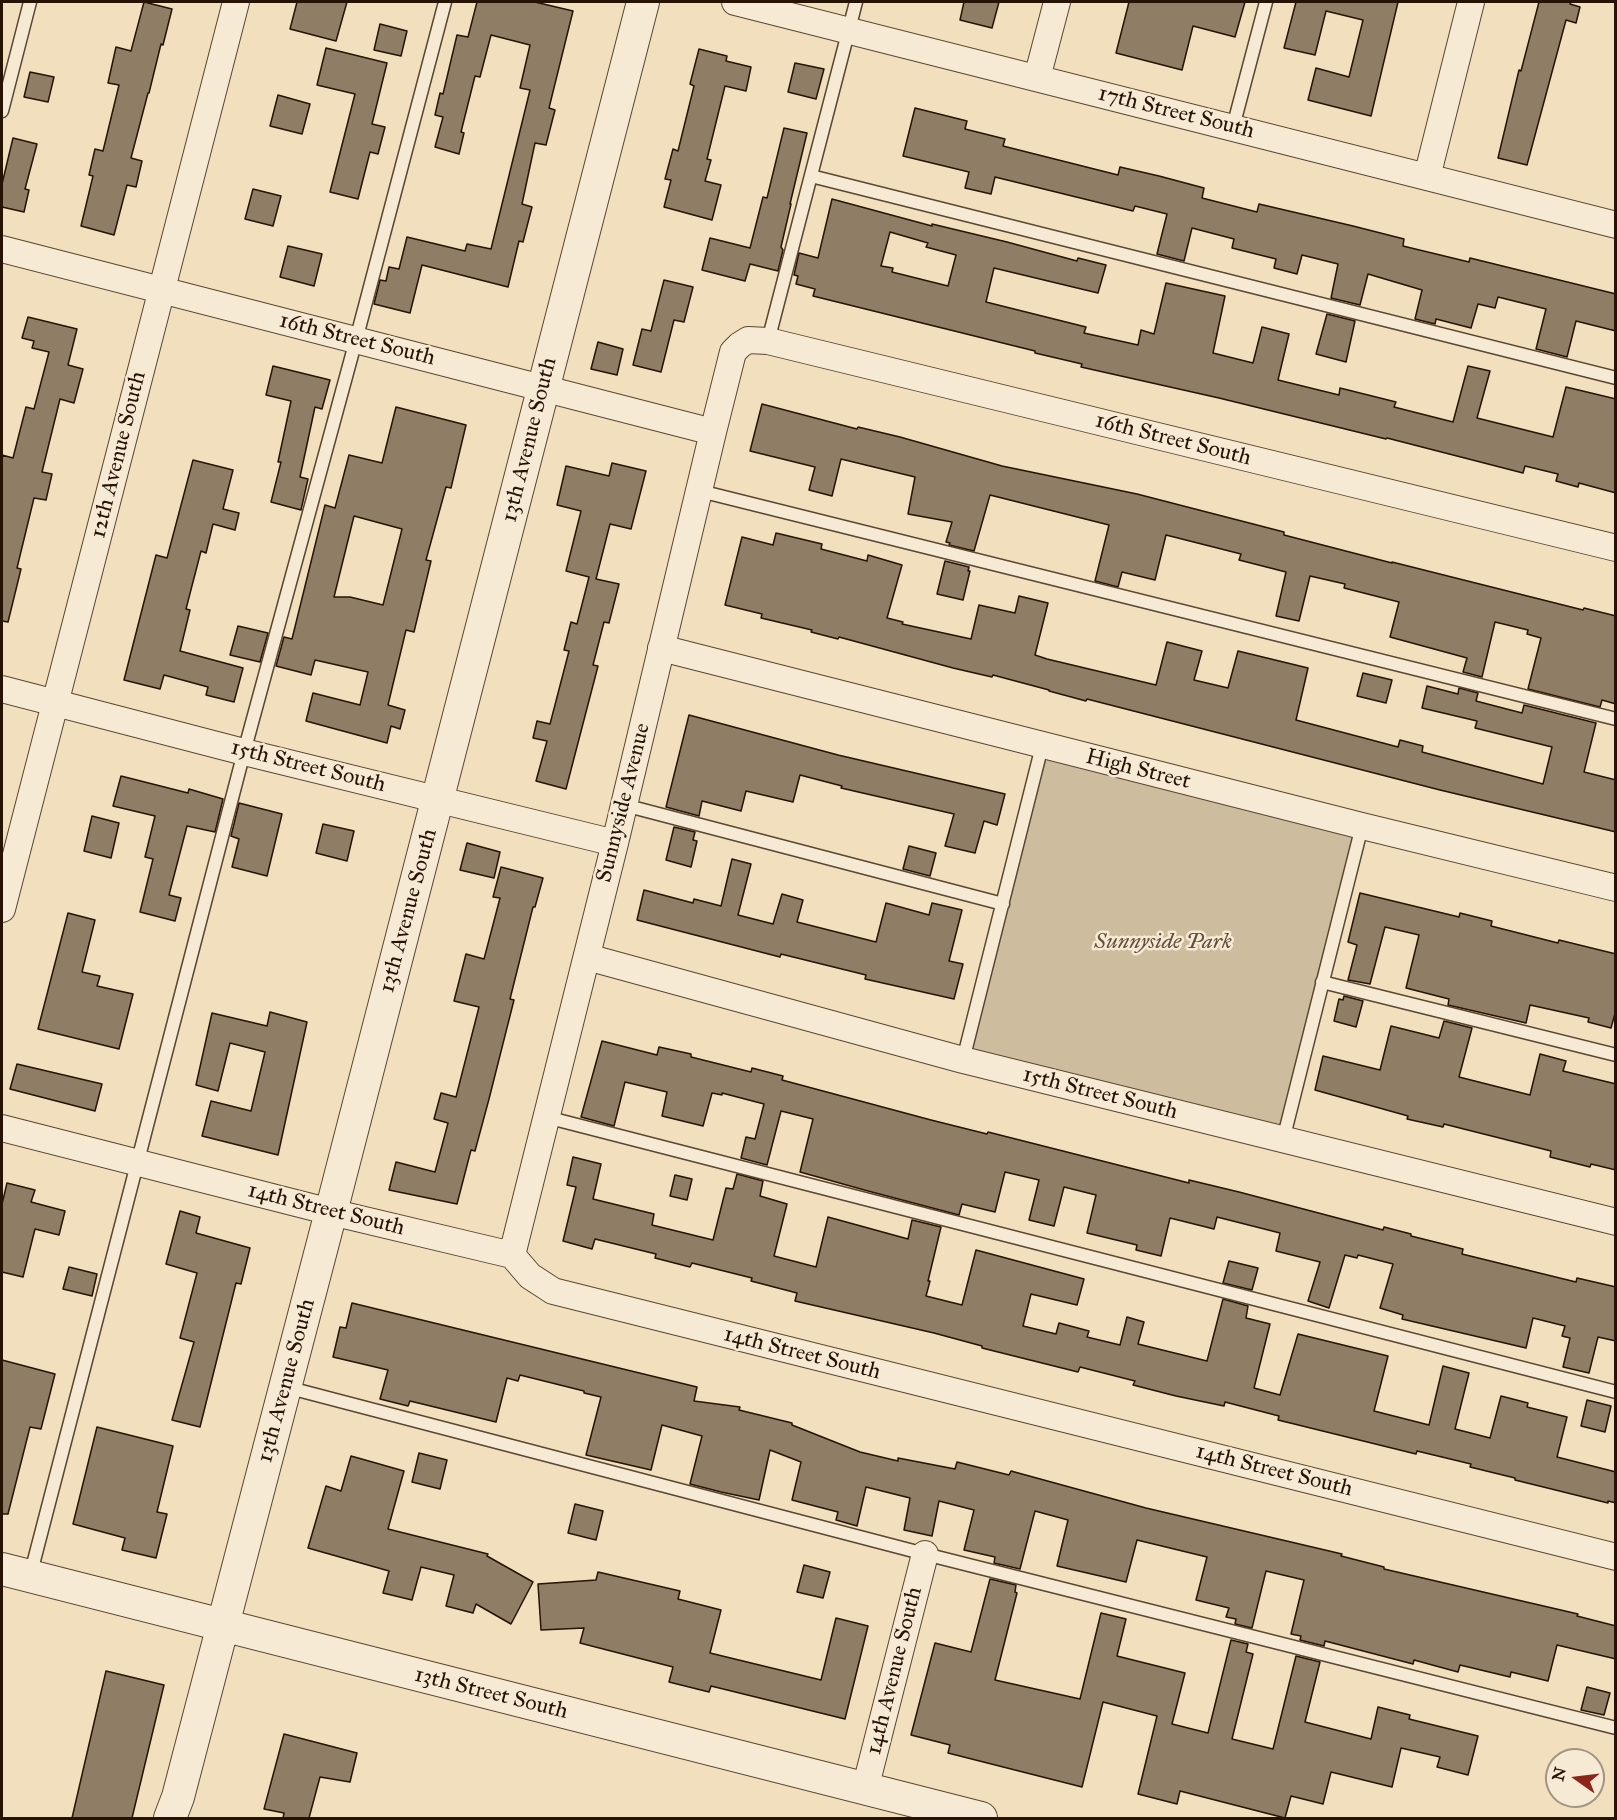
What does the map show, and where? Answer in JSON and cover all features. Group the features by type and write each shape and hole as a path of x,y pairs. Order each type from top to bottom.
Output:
{"street":[{"name":"12th Avenue South","path":"2,909 236,2"},
{"name":"13th Avenue South","path":"170,1818 178,1797 331,1212 643,2"},
{"name":"17th Street South","path":"735,2 1427,177 1615,222"},
{"path":"1037,78 1057,2"},
{"path":"1427,177 1471,2"},
{"name":"16th Street South","path":"2,249 713,432"},
{"name":"16th Street South","path":"733,352 748,339 768,341 1616,548"},
{"name":"Sunnyside Avenue","path":"512,1255 615,843 733,352"},
{"name":"High Street","path":"661,648 1042,746 1616,888"},
{"name":"15th Street South","path":"2,688 244,752 615,843"},
{"name":"15th Street South","path":"587,957 963,1060 1616,1222"},
{"name":"14th Street South","path":"2,1128 331,1212 512,1255 530,1276 553,1291 1616,1557"},
{"name":"14th Avenue South","path":"865,1789 925,1554"},
{"name":"13th Street South","path":"16,1573 981,1818"}],"lane":[{"path":"2,111 30,2"},
{"path":"16,1573 138,1162 244,752 357,340 445,2"},
{"path":"768,341 856,2"},
{"path":"1233,127 1266,2"},
{"path":"811,176 1616,378"},
{"path":"700,491 1616,719"},
{"path":"963,1060 1042,746"},
{"path":"624,805 1003,904"},
{"path":"1283,1140 1362,826"},
{"path":"1322,982 1616,1055"},
{"path":"546,1117 1616,1392"},
{"path":"285,1387 925,1554 1616,1728"}],"green space":[{"name":"Sunnyside Park","path":"1042,746 1362,826 1283,1140 963,1060"}],"building":[{"path":"144,2 172,9 131,158 142,161 136,187 127,185 114,235 81,226 93,176 89,175 95,149 103,151 119,85 108,83 116,47 131,51"},
{"path":"297,2 347,2 336,41 290,29"},
{"path":"477,2 535,2 573,11 549,108 555,110 546,145 535,143 522,204 532,207 523,242 519,241 508,287 422,265 410,313 374,304 380,280 386,281 389,267 399,269 407,237 465,251 467,244 491,249 530,90 520,88 530,45 491,35 480,77 475,76 461,132 464,133 459,154 435,147 443,117 435,115 440,93 443,94 457,35 468,37"},
{"path":"964,2 999,2 992,28 960,20"},
{"path":"1129,2 1245,2 1235,37 1193,26 1182,70 1116,53"},
{"path":"1296,2 1398,2 1371,116 1308,100 1316,68 1349,77 1363,20 1326,11 1315,55 1284,48"},
{"path":"1539,2 1571,2 1570,4 1580,7 1576,23 1566,20 1527,165 1498,158 1519,70 1521,71"},
{"path":"380,24 407,31 401,56 374,50"},
{"path":"326,48 387,63 372,124 385,127 378,154 370,152 358,199 330,192 355,94 317,85"},
{"path":"699,49 727,56 726,61 751,67 746,91 725,86 707,159 711,160 705,181 721,185 712,220 664,207 671,180 665,179 673,149 678,151 694,86 690,84"},
{"path":"795,63 824,69 816,99 788,92"},
{"path":"30,72 54,77 48,102 24,97"},
{"path":"278,95 310,104 302,134 270,126"},
{"path":"915,108 967,121 965,129 1005,139 1003,146 1118,175 1120,167 1159,176 1204,188 1202,198 1257,212 1259,204 1404,239 1403,246 1469,262 1470,258 1616,294 1616,331 1576,321 1567,357 1536,349 1546,309 1498,297 1495,308 1478,304 1471,328 1436,319 1435,324 1415,319 1422,290 1368,274 1360,305 1331,298 1338,264 1302,255 1297,274 1274,268 1276,259 1232,248 1234,239 1192,228 1184,261 1157,254 1167,214 1135,206 1133,211 995,177 991,194 965,188 969,172 903,156"},
{"path":"784,128 807,133 790,204 778,271 750,264 745,281 702,270 710,238 750,248 763,197 767,198"},
{"path":"13,138 37,144 25,189 29,190 24,212 2,207 2,184"},
{"path":"253,189 281,196 273,226 245,219"},
{"path":"832,199 1077,261 1078,258 1106,265 1098,293 994,268 986,302 1086,327 1084,333 1138,345 1141,330 1154,334 1166,283 1225,296 1213,353 1253,363 1262,327 1289,334 1278,380 1339,395 1340,388 1396,402 1394,407 1453,422 1468,366 1490,371 1477,418 1553,437 1566,387 1616,399 1616,493 1579,483 1578,487 1556,481 1558,474 1525,466 1523,473 1387,438 1081,367 1082,364 1035,353 1035,351 813,296 815,289 796,284 798,276 794,275 799,253 818,258","holes":["890,232 928,243 926,247 956,255 948,286 892,272 893,268 881,266"]},
{"path":"288,246 322,254 314,286 280,277"},
{"path":"664,280 693,287 684,322 674,320 661,372 633,365 642,329 651,331"},
{"path":"1327,314 1355,321 1346,362 1316,354"},
{"path":"28,317 77,329 68,365 83,369 74,403 60,399 42,472 52,474 46,500 34,498 17,568 21,569 8,622 2,621 2,455 13,458 26,407 34,409 49,352 32,348 34,341 22,338"},
{"path":"598,342 623,349 617,375 591,369"},
{"path":"273,366 330,380 322,409 315,407 300,477 308,479 301,510 271,502 281,462 278,462 291,401 266,395"},
{"path":"762,404 857,429 858,427 900,437 1002,466 1137,494 1392,563 1616,616 1616,704 1602,700 1600,707 1528,689 1541,638 1527,634 1528,630 1495,622 1482,677 1463,672 1467,658 1390,637 1399,602 1344,588 1345,584 1310,576 1299,621 1276,616 1286,572 1239,560 1241,554 1166,535 1155,580 1122,572 1118,587 1095,581 1109,525 990,495 974,551 949,545 950,543 946,542 952,522 908,514 915,477 841,459 832,496 809,490 815,467 750,451"},
{"path":"396,407 466,425 451,488 446,487 426,560 431,561 414,632 406,630 388,705 405,710 400,729 391,726 387,743 306,721 313,693 360,705 368,672 315,660 311,675 276,666 284,637 292,639 325,505 335,508 349,455 382,463","holes":["354,516 402,529 383,605 350,597 334,597"]},
{"path":"193,460 233,470 223,509 239,513 235,530 213,524 206,553 201,551 186,609 190,610 180,651 243,668 234,702 206,695 208,687 164,675 160,689 124,680 156,555 167,558"},
{"path":"612,463 646,471 631,529 610,524 596,579 619,584 609,623 604,622 593,665 598,666 566,789 536,781 547,741 533,738 537,721 550,724 569,651 564,650 571,622 577,624 589,577 566,571 581,511 557,505 566,466 609,476"},
{"path":"776,533 822,544 821,549 867,561 868,555 902,565 887,618 903,622 902,624 971,639 979,605 1015,613 1019,596 1048,603 1035,655 1156,685 1167,642 1202,651 1194,680 1228,688 1238,651 1308,668 1296,720 1398,747 1400,740 1423,746 1422,752 1543,784 1552,747 1475,728 1477,721 1422,708 1427,686 1458,694 1459,688 1478,693 1476,701 1522,713 1524,705 1596,723 1584,772 1616,780 1616,832 1440,790 1087,699 1086,701 993,675 992,677 953,668 839,637 838,639 811,632 812,630 761,618 762,614 725,605 742,537 773,545"},
{"path":"945,561 969,567 963,600 937,594"},
{"path":"238,626 268,633 260,662 230,655"},
{"path":"1363,673 1392,680 1386,703 1357,696"},
{"path":"689,715 838,755 1005,794 997,825 984,821 975,853 945,846 954,814 841,788 842,786 800,775 793,802 746,791 741,811 702,801 699,816 666,807"},
{"path":"121,776 188,793 189,789 223,799 215,832 187,826 169,895 181,898 175,921 140,912 153,859 145,857 155,816 113,806"},
{"path":"239,803 282,814 267,876 232,867 239,839 231,836"},
{"path":"92,816 119,823 111,858 84,851"},
{"path":"323,824 354,831 347,861 316,853"},
{"path":"674,827 695,832 693,840 697,841 691,867 666,860"},
{"path":"467,843 500,852 494,878 460,870"},
{"path":"909,846 936,853 930,876 903,869"},
{"path":"732,859 751,864 738,915 773,924 782,894 803,900 797,922 876,942 886,903 929,915 932,903 962,910 949,961 963,964 954,999 865,979 866,975 781,954 780,957 637,920 644,890 693,903 694,899 721,906"},
{"path":"501,867 543,878 535,907 533,907 510,999 514,1000 489,1099 475,1151 471,1150 457,1204 389,1190 396,1162 435,1172 448,1123 434,1119 441,1093 456,1097 479,1007 454,1001 466,954 484,959 500,898 493,897"},
{"path":"1360,893 1459,917 1460,913 1492,921 1491,926 1558,943 1559,940 1616,954 1616,1010 1611,1028 1588,1022 1589,1018 1530,1005 1526,1023 1448,1005 1449,999 1406,988 1419,935 1385,927 1370,984 1348,980 1357,945 1348,942"},
{"path":"68,913 95,920 82,972 100,976 97,986 133,994 119,1049 38,1029"},
{"path":"1344,996 1363,1001 1356,1027 1334,1021 1339,999 1343,1000"},
{"path":"270,1012 307,1022 278,1155 202,1136 211,1101 251,1111 265,1052 230,1043 218,1091 196,1085 212,1013 267,1026"},
{"path":"1444,1021 1472,1028 1459,1077 1530,1095 1540,1054 1566,1061 1563,1071 1616,1084 1616,1170 1591,1164 1590,1167 1550,1157 1551,1151 1444,1124 1443,1127 1407,1119 1408,1116 1315,1090 1323,1056 1380,1070 1391,1026 1439,1038"},
{"path":"602,1041 657,1055 659,1047 751,1072 752,1068 783,1076 782,1080 931,1120 987,1134 988,1132 1189,1183 1189,1180 1239,1192 1383,1230 1384,1227 1463,1249 1462,1254 1576,1282 1577,1278 1616,1287 1616,1341 1598,1337 1589,1373 1563,1367 1570,1338 1562,1336 1565,1326 1533,1318 1526,1348 1402,1319 1403,1315 1380,1308 1393,1264 1358,1255 1357,1258 1345,1255 1329,1308 1308,1301 1320,1262 1276,1251 1280,1233 1217,1217 1214,1229 1170,1218 1161,1256 1136,1250 1137,1245 1087,1233 1096,1195 1064,1187 1054,1226 1029,1220 1039,1180 1005,1172 995,1212 962,1204 959,1215 868,1191 800,1172 813,1119 781,1111 767,1165 741,1158 746,1137 755,1139 764,1104 722,1093 722,1095 712,1093 703,1126 662,1116 667,1092 625,1082 614,1126 581,1117"},
{"path":"17,1064 102,1084 95,1111 10,1089"},
{"path":"573,1157 601,1164 593,1199 654,1214 652,1225 713,1240 726,1188 733,1189 737,1174 763,1181 760,1196 787,1204 774,1256 816,1267 828,1217 908,1239 912,1220 941,1227 926,1296 962,1305 976,1250 1084,1279 1077,1305 1031,1294 1023,1326 1056,1334 1059,1323 1089,1331 1087,1337 1120,1345 1127,1317 1144,1322 1138,1344 1207,1361 1223,1299 1248,1306 1246,1318 1270,1324 1254,1388 1280,1395 1298,1334 1388,1356 1374,1411 1429,1425 1443,1366 1469,1373 1455,1429 1490,1438 1501,1396 1528,1403 1527,1407 1567,1417 1557,1457 1616,1472 1616,1503 1515,1480 1515,1478 1470,1467 1471,1464 1417,1451 1416,1454 1278,1420 1279,1416 1225,1402 1224,1406 1176,1396 1133,1385 1135,1381 1080,1367 1078,1372 982,1348 982,1346 934,1333 795,1301 797,1293 751,1281 752,1278 692,1263 690,1267 655,1258 656,1254 595,1239 592,1249 563,1241 576,1187 567,1185"},
{"path":"675,1175 692,1179 687,1200 670,1196"},
{"path":"7,1183 35,1190 31,1202 65,1211 59,1235 35,1229 23,1277 2,1272 2,1204"},
{"path":"180,1211 200,1217 196,1233 250,1248 241,1284 236,1283 200,1427 172,1420 194,1342 180,1338 197,1273 166,1264"},
{"path":"1229,1261 1258,1268 1252,1290 1223,1283"},
{"path":"69,1267 97,1274 92,1296 63,1289"},
{"path":"352,1303 697,1387 694,1401 740,1407 739,1410 792,1423 792,1425 860,1452 898,1461 898,1458 955,1469 957,1462 1009,1475 1011,1471 1146,1508 1342,1554 1341,1556 1384,1567 1384,1569 1578,1614 1577,1616 1616,1626 1616,1659 1557,1645 1548,1681 1511,1672 1510,1677 1460,1665 1458,1672 1414,1660 1413,1664 1325,1641 1324,1646 1300,1640 1301,1636 1291,1634 1304,1580 1266,1571 1252,1628 1235,1624 1236,1619 1226,1617 1229,1608 1196,1600 1207,1557 1137,1540 1126,1582 1057,1566 1068,1520 1035,1511 1020,1569 994,1563 995,1557 964,1550 974,1510 939,1501 932,1536 904,1530 910,1498 866,1487 857,1526 836,1520 838,1512 792,1500 801,1462 770,1450 759,1500 690,1484 702,1436 662,1425 651,1470 586,1455 601,1397 520,1375 518,1381 507,1378 496,1422 410,1401 408,1406 380,1399 388,1370 333,1357 340,1327 346,1328"},
{"path":"2,1360 55,1374 41,1429 30,1427 8,1514 2,1514"},
{"path":"1587,1400 1611,1406 1605,1432 1581,1426"},
{"path":"97,1427 173,1446 157,1512 167,1514 156,1558 122,1550 125,1538 73,1524"},
{"path":"419,1453 447,1460 440,1489 412,1482"},
{"path":"351,1456 404,1471 388,1529 488,1554 487,1556 533,1582 511,1624 476,1604 473,1613 446,1606 454,1575 421,1567 412,1600 383,1593 389,1571 308,1548 326,1486 341,1491"},
{"path":"575,1504 603,1511 596,1540 568,1533"},
{"path":"804,1565 830,1572 823,1598 797,1592"},
{"path":"598,1572 680,1591 678,1599 721,1610 710,1653 821,1680 836,1618 868,1626 845,1719 711,1686 709,1692 669,1682 673,1667 580,1643 584,1628 541,1630 538,1584 596,1580"},
{"path":"990,1579 1016,1585 1015,1592 1017,1593 995,1680 1080,1699 1101,1613 1126,1619 1117,1656 1185,1673 1172,1724 1208,1733 1231,1640 1248,1644 1246,1652 1253,1654 1232,1739 1273,1749 1296,1656 1320,1662 1305,1722 1371,1739 1378,1707 1410,1715 1409,1719 1478,1736 1468,1775 1437,1767 1440,1757 1401,1748 1392,1787 1331,1772 1323,1804 1291,1796 1285,1818 1180,1791 1177,1804 1138,1794 1157,1716 1103,1702 1082,1787 948,1753 950,1745 911,1735 935,1643 971,1652"},
{"path":"106,1671 164,1685 132,1818 72,1818"},
{"path":"1587,1687 1610,1693 1604,1715 1581,1710"},
{"path":"284,1734 357,1753 350,1782 320,1777 309,1818 283,1818 284,1813 264,1809"}]}
